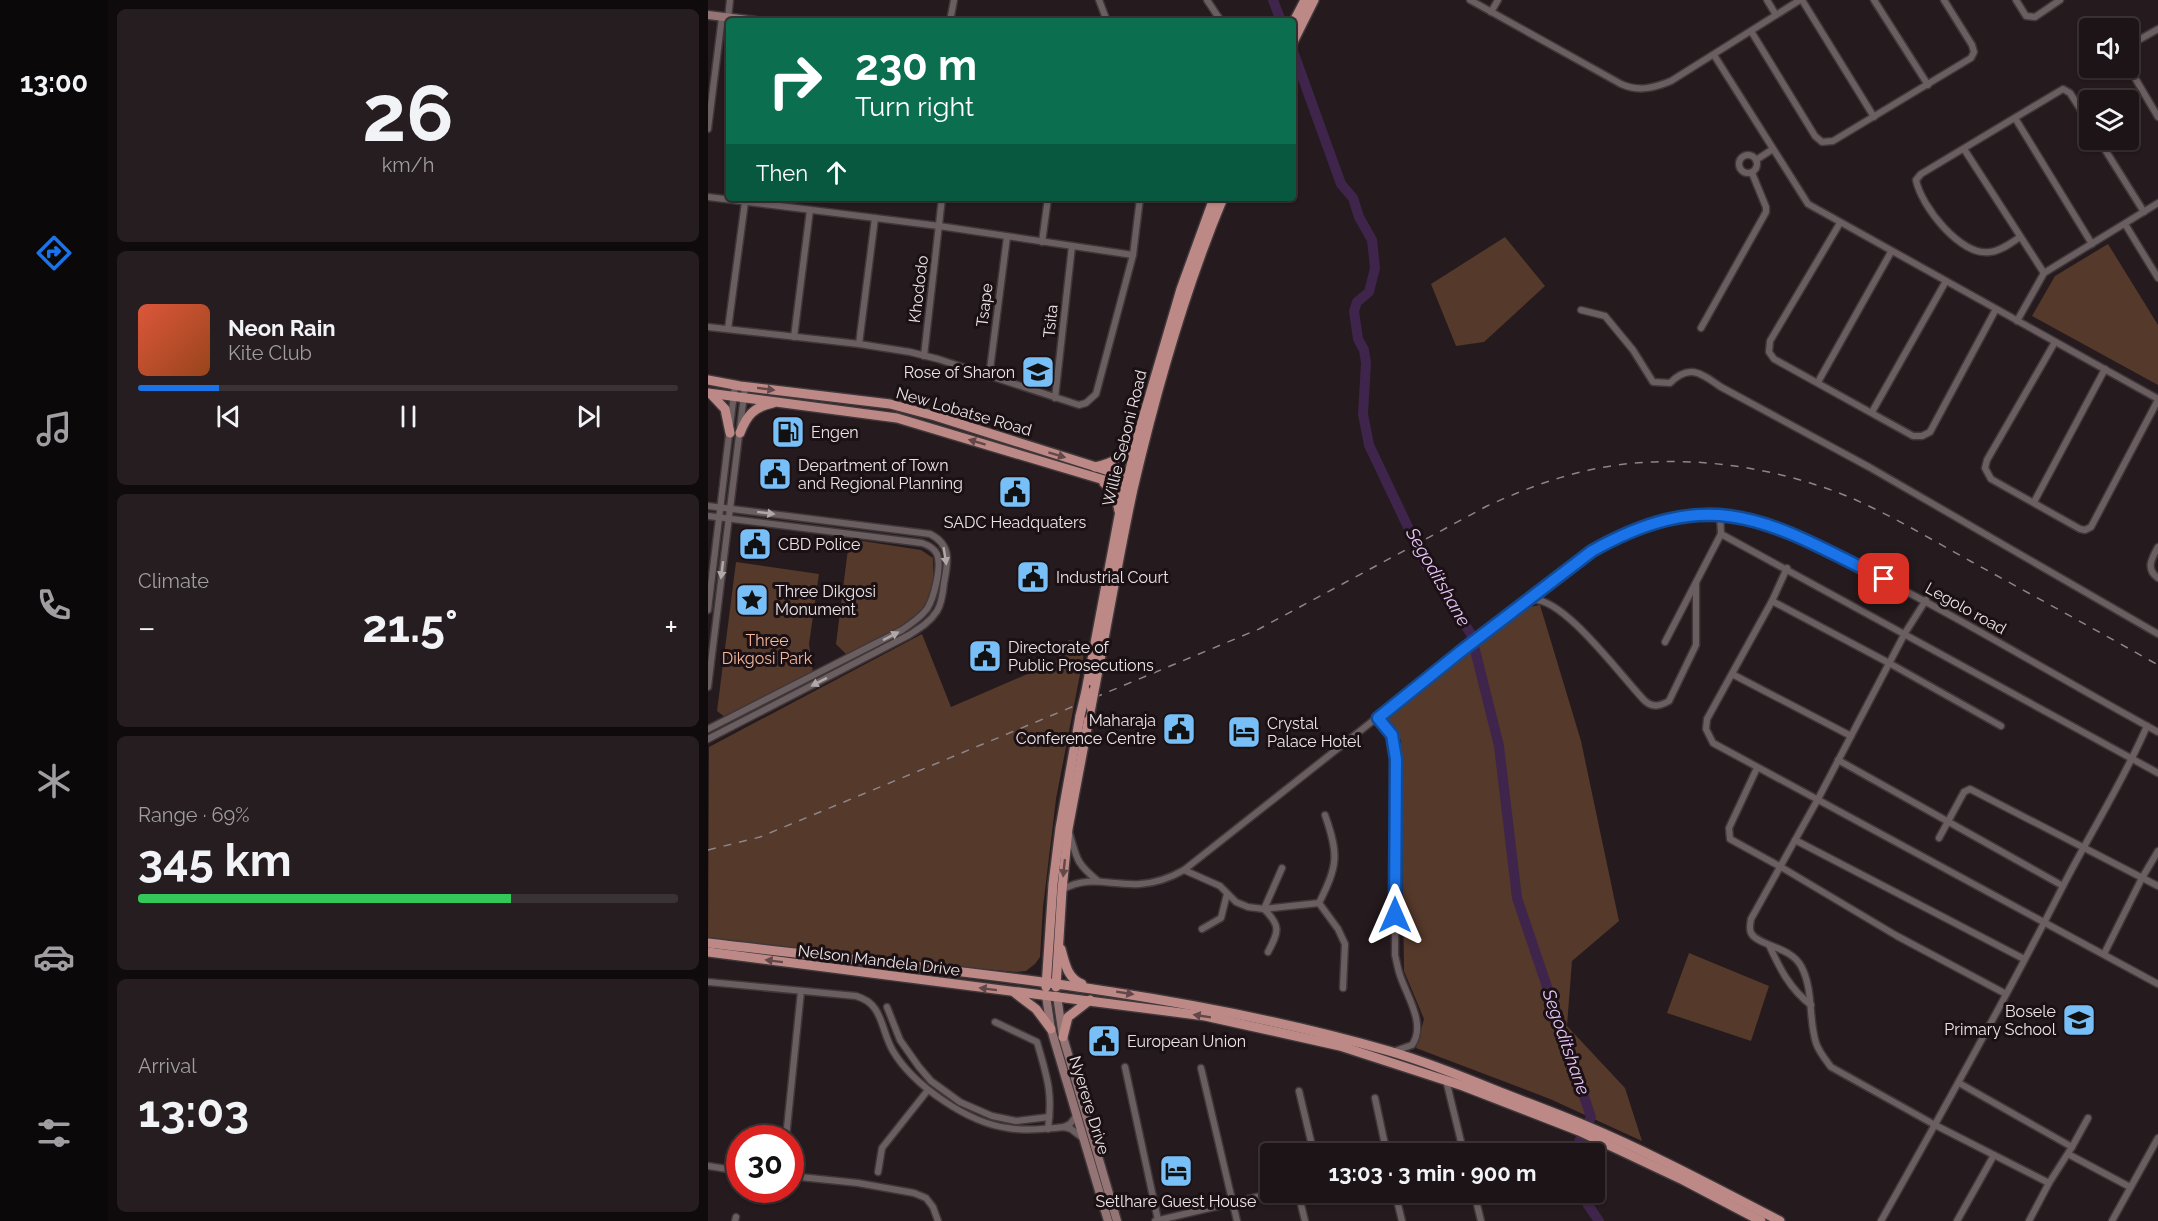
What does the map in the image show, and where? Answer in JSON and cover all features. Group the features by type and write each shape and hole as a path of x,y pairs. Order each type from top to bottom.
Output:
{"main road":[{"path":"1296,19 1311,1"},
{"path":"1296,35 1311,1"},
{"path":"708,15 733,18"},
{"name":"Willie Seboni Road","path":"1068,829 1139,432 1181,289 1213,201"},
{"name":"Willie Seboni Road","path":"1054,944 1059,828 1119,516 1193,280 1222,201"},
{"name":"New Lobatse Road","path":"708,380 782,401 897,418 1096,478 1131,483"},
{"name":"New Lobatse Road","path":"709,393 734,396 742,389 890,404 1095,467 1131,483"},
{"path":"709,393 725,409 735,433 750,412 761,406 782,401"},
{"path":"1095,467 1121,457 1128,451 1139,432"},
{"path":"1096,478 1115,492 1119,516"},
{"path":"1046,996 1051,983 1068,829"},
{"name":"Nelson Mandela Drive","path":"708,943 1051,983 1211,1007 1392,1052 1464,1077 1582,1128"},
{"path":"1019,979 1031,976 1043,968 1054,944"},
{"path":"1054,944 1073,980 1089,988"},
{"name":"Nelson Mandela Drive","path":"708,952 1205,1016 1340,1046 1446,1080 1582,1128"},
{"path":"1051,983 1057,996"},
{"path":"1015,993 1036,1010 1052,1029"},
{"name":"Nyerere Drive","path":"1046,996 1052,1029 1108,1221"},
{"name":"Nyerere Drive","path":"1057,996 1063,1037 1117,1221"},
{"path":"1063,1037 1068,1017 1090,1000"},
{"path":"1582,1128 1780,1221"},
{"path":"1629,1150 1761,1221"}],"street":[{"path":"708,129 725,17 730,0"},
{"path":"951,18 954,0"},
{"path":"1099,0 1106,18"},
{"path":"1208,0 1220,18"},
{"path":"1470,0 1621,84 1636,89 1659,86 1671,81 1801,0 1874,117"},
{"path":"1491,12 1497,0"},
{"path":"1767,0 1776,15"},
{"path":"1875,0 1928,84"},
{"path":"1751,31 1815,136 1822,142 1833,141 1971,58 1974,52 1944,0"},
{"path":"2016,0 2026,16 2031,17 2035,17 2060,0"},
{"path":"2139,40 2158,29"},
{"path":"1714,55 1808,204 2158,399 2088,529 2080,529 1991,479 1985,468 1987,460 2055,342"},
{"path":"2135,78 2158,117"},
{"path":"2020,237 1988,253 1962,244 1948,234 1922,195 1916,180 1921,174 2063,89 2070,93 2079,107"},
{"path":"2015,118 2092,244"},
{"path":"1756,160 1773,149"},
{"path":"1964,149 2044,273"},
{"path":"2105,150 2144,212"},
{"path":"1749,155 1756,160 1757,166 1752,173 1741,170 1740,161 1743,157 1749,155"},
{"path":"1701,328 1766,212 1752,173"},
{"path":"708,196 726,199"},
{"path":"739,201 939,226 1133,255"},
{"name":"Khododo","path":"924,356 942,201"},
{"path":"1042,242 1048,201"},
{"path":"708,327 859,344 924,356 1079,405 1086,403 1096,394 1133,255 1140,201"},
{"path":"728,329 745,202"},
{"path":"2017,321 2044,273 2158,203"},
{"path":"794,337 810,210"},
{"path":"859,344 875,218"},
{"path":"1840,223 1770,341 1769,352 1774,358 1912,435 1922,436 1930,432 1996,309"},
{"path":"2125,224 2158,278"},
{"name":"Tsape","path":"989,377 1007,237"},
{"name":"Tsita","path":"1055,398 1072,246"},
{"path":"1818,382 1892,252"},
{"path":"1872,412 1946,281"},
{"path":"1581,310 1605,316 1633,350 1653,382 1670,382 1679,374 1692,371 1700,373 2158,634"},
{"path":"2034,502 2105,369"},
{"path":"708,610 720,507 742,389"},
{"path":"708,687 729,509 735,433 734,396"},
{"path":"708,506 930,534 939,538 948,560 939,608 929,622 909,636 708,739"},
{"path":"1665,642 1721,534 1720,515"},
{"path":"708,516 922,543 930,546 937,555 939,565 934,594 918,619 902,630 708,729"},
{"name":"Legolo road","path":"1062,890 1078,882 1141,884 1157,882 1184,870 1592,551 1616,538 1679,516 1736,516 1772,526 1800,538 1926,600 2158,732"},
{"path":"1721,534 1787,568 2158,773"},
{"path":"2158,547 2150,561 2150,569 2158,578"},
{"path":"1787,568 1772,601 1707,719 1706,729 1713,743 2158,984"},
{"path":"1527,601 1537,599 1562,611 1599,648 1645,701 1650,706 1656,706 1669,701 1696,645 1696,583"},
{"path":"1926,600 1905,633 1818,799 1751,919 1752,933 1755,937 1793,956 1799,963 1810,988 1816,1043 1822,1056 1831,1066 1935,1125 2049,1183"},
{"path":"1772,601 2001,726"},
{"path":"1732,674 1851,736"},
{"path":"1378,718 1392,735 1396,759 1395,955 1399,974 1415,1013 1417,1026 1412,1045 1392,1052"},
{"path":"1881,1221 1959,1083 2133,759 2146,726"},
{"path":"1838,760 2063,886"},
{"path":"1757,768 1729,828 1730,839 1897,936 2006,994"},
{"path":"1939,838 1964,792 1970,789 2158,886"},
{"path":"1319,903 1332,876 1335,860 1333,840 1325,815"},
{"path":"1068,829 1082,868 1099,882"},
{"path":"1795,840 2024,959"},
{"path":"2104,954 2158,851"},
{"path":"1264,909 1282,868"},
{"path":"1184,870 1220,886 1242,905 1264,909 1319,903"},
{"path":"1202,929 1221,918 1227,894"},
{"path":"1319,903 1345,944 1343,988"},
{"path":"1264,909 1275,920 1277,926 1277,936 1268,952"},
{"path":"1769,944 1791,987 1811,1005"},
{"path":"708,982 867,999 877,1011 897,1058 928,1090 964,1114 1009,1129 1064,1127 1070,1124 1077,1115"},
{"path":"787,1125 801,991"},
{"path":"887,1007 900,1040 919,1067 931,1081 960,1102 992,1116 1016,1121 1049,1117"},
{"path":"994,1022 1037,1042 1050,1087 1048,1129"},
{"path":"1125,1067 1156,1220 1172,1219 1260,1196"},
{"path":"1201,1068 1237,1221"},
{"path":"1446,1080 1461,1143"},
{"path":"1959,1083 2130,1187"},
{"path":"878,1172 882,1148 928,1090"},
{"path":"1299,1091 1311,1143"},
{"path":"1375,1098 1385,1143"},
{"path":"2029,1221 2088,1118"},
{"path":"1064,1127 1071,1129 1084,1139"},
{"path":"2112,1221 2158,1138"},
{"path":"1957,1221 1994,1155"},
{"path":"708,1166 726,1169"},
{"path":"804,1177 858,1183 914,1193 926,1198 933,1206 939,1221"},
{"path":"1301,1203 1305,1221"},
{"path":"1398,1203 1402,1221"},
{"path":"1477,1203 1481,1221"}],"green space":[{"path":"1505,237 1545,286 1484,342 1456,346 1431,284"},
{"path":"2108,244 2158,325 2158,385 2032,316 2055,276"},
{"path":"856,540 921,550 933,558 933,579 929,596 922,609 912,619 887,636 847,655 836,644 848,549"},
{"name":"Three Dikgosi Park","path":"736,562 819,574 809,644 813,673 726,718 717,711"},
{"path":"1540,605 1581,741 1619,921 1572,961 1567,1026 1625,1088 1642,1141 1550,1099 1416,1048 1424,1019 1404,971 1401,740 1385,719 1524,608"},
{"path":"922,634 951,707 1055,662 1069,640 1086,643 1056,799 1043,907 1040,957 1026,971 1017,972 914,963 708,939 709,747"},
{"path":"1689,953 1769,986 1751,1041 1667,1013"}],"waterway":[{"name":"Segoditshane","path":"1273,0 1280,18"},
{"name":"Segoditshane","path":"1296,59 1341,184 1353,198 1359,217 1372,240 1375,268 1369,292 1357,302 1354,311 1358,339 1364,350 1366,363 1363,414 1369,445 1426,565 1471,634 1499,746 1517,898 1591,1117 1578,1143"},
{"name":"Segoditshane","path":"1587,1203 1599,1221"}],"railway":[{"path":"708,850 760,837 1259,629 1487,506 1510,496 1569,475 1615,465 1650,462 1721,464 1791,477 1824,488 1856,500 1900,522 2158,665"}],"place":[{"name":"Rose of Sharon","path":"1038,372"},
{"name":"Engen","path":"788,432"},
{"name":"Department of Town and Regional Planning","path":"775,474"},
{"name":"SADC Headquaters","path":"1015,492"},
{"name":"CBD Police","path":"755,544"},
{"name":"Industrial Court","path":"1033,577"},
{"name":"Three Dikgosi Monument","path":"752,600"},
{"name":"Directorate of Public Prosecutions","path":"985,656"},
{"name":"Maharaja Conference Centre","path":"1179,729"},
{"name":"Crystal Palace Hotel","path":"1244,732"},
{"name":"Bosele Primary School","path":"2079,1020"},
{"name":"European Union","path":"1104,1041"},
{"name":"Setlhare Guest House","path":"1176,1171"}],"route":[{"path":"1395,915 1395,745 1388,728 1378,718 1592,551 1616,538 1679,516 1703,514 1736,516 1763,523 1800,538 1884,579"}]}
